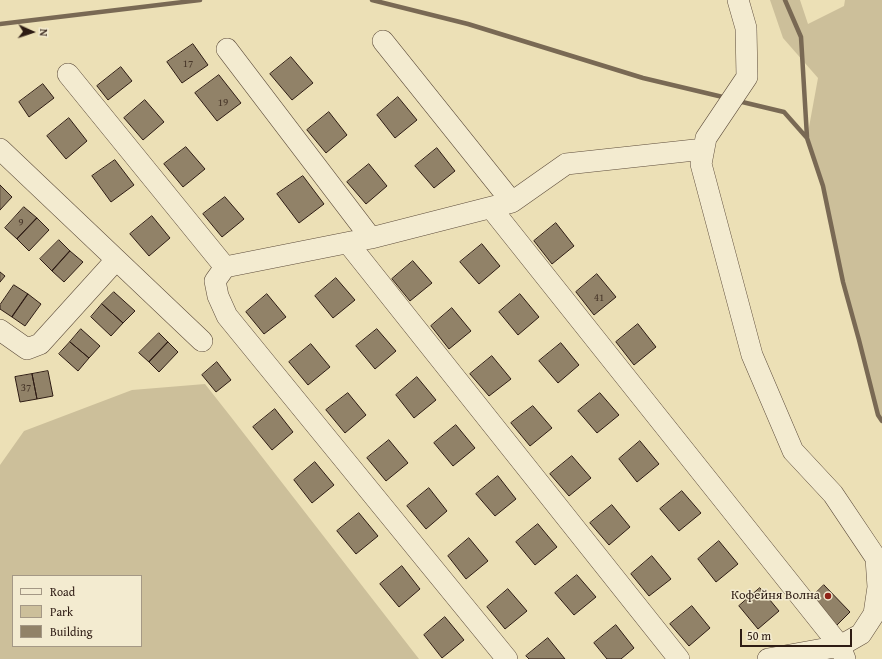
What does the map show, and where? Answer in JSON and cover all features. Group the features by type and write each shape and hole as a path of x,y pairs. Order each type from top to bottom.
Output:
{"lane":[{"path":"738,0 746,28 747,77 706,138 701,164 752,354 793,451 833,494 879,564 878,587 874,614 861,634 843,652 768,659"},
{"path":"383,41 512,202"},
{"path":"227,49 371,238"},
{"path":"68,74 225,267"},
{"path":"0,149 202,341"},
{"path":"506,659 227,316 218,296 215,281 225,267 371,238 512,202 566,164 704,149"},
{"path":"491,208 843,652"},
{"path":"348,243 679,659"},
{"path":"0,330 27,349 40,344 116,260"}],"green space":[{"path":"770,0 800,0 808,24 844,6 845,0 882,0 882,421 878,415 843,282 823,186 807,138 818,78 783,38"},
{"path":"205,384 419,659 0,659 0,465 24,431 132,390"}],"building":[{"path":"193,44 208,65 182,83 167,62"},
{"path":"291,57 313,83 292,100 270,74"},
{"path":"121,67 132,81 108,100 97,86"},
{"path":"219,75 241,103 217,121 195,93"},
{"path":"43,84 54,98 29,117 19,102"},
{"path":"398,97 417,120 395,138 377,115"},
{"path":"145,100 164,122 143,140 124,118"},
{"path":"329,112 347,135 326,153 307,130"},
{"path":"69,118 87,141 66,159 47,136"},
{"path":"186,147 205,169 183,187 164,164"},
{"path":"437,148 455,171 434,188 415,166"},
{"path":"115,160 134,185 111,202 92,176"},
{"path":"369,164 387,186 366,204 347,182"},
{"path":"303,176 324,204 299,223 277,194"},
{"path":"0,185 12,197 0,210"},
{"path":"225,197 244,219 222,237 203,214"},
{"path":"24,207 37,218 17,239 5,228"},
{"path":"152,216 170,238 149,256 130,234"},
{"path":"37,218 49,230 29,251 17,239"},
{"path":"556,223 574,246 552,264 534,241"},
{"path":"59,240 70,251 52,271 40,259"},
{"path":"482,244 500,266 479,284 460,262"},
{"path":"70,251 83,262 64,282 52,271"},
{"path":"413,261 432,283 410,301 392,279"},
{"path":"0,272 5,276 0,282"},
{"path":"597,274 616,297 594,315 576,292"},
{"path":"336,278 355,300 333,318 315,296"},
{"path":"14,285 28,294 12,317 0,309 0,305"},
{"path":"114,292 135,311 123,323 102,304"},
{"path":"28,294 41,304 25,326 12,317"},
{"path":"267,294 286,317 264,334 246,312"},
{"path":"520,294 539,317 518,335 499,312"},
{"path":"102,304 123,323 111,336 91,317"},
{"path":"452,308 471,331 449,349 431,326"},
{"path":"638,324 656,347 634,365 616,342"},
{"path":"81,329 100,346 89,358 70,342"},
{"path":"377,329 396,351 375,369 356,346"},
{"path":"159,333 168,342 149,362 139,353"},
{"path":"70,342 89,358 78,371 59,354"},
{"path":"168,342 178,352 159,372 149,362"},
{"path":"561,343 579,365 558,383 539,361"},
{"path":"311,344 330,367 308,385 289,362"},
{"path":"492,356 511,379 489,396 470,374"},
{"path":"217,362 231,380 216,392 202,375"},
{"path":"48,371 53,396 37,399 32,374"},
{"path":"32,374 37,399 20,402 15,377"},
{"path":"417,377 436,400 414,418 396,395"},
{"path":"348,393 366,415 345,433 326,410"},
{"path":"600,393 619,415 597,433 578,411"},
{"path":"533,406 552,428 530,446 511,423"},
{"path":"275,409 293,432 272,450 253,427"},
{"path":"456,425 475,448 453,466 434,443"},
{"path":"389,440 408,463 386,481 367,458"},
{"path":"640,441 659,464 637,482 619,459"},
{"path":"572,456 591,478 569,496 550,474"},
{"path":"315,462 334,485 312,503 294,480"},
{"path":"498,476 516,499 495,516 476,494"},
{"path":"429,488 447,511 426,529 407,506"},
{"path":"682,491 701,513 679,531 660,509"},
{"path":"612,505 630,527 609,545 590,523"},
{"path":"359,513 378,536 356,554 337,531"},
{"path":"538,524 557,547 535,565 516,542"},
{"path":"469,538 488,561 466,579 448,556"},
{"path":"719,541 738,564 716,582 698,559"},
{"path":"652,556 671,579 649,596 631,574"},
{"path":"402,566 420,589 399,607 380,584"},
{"path":"577,575 596,597 574,615 555,593"},
{"path":"824,585 850,612 834,628 808,601"},
{"path":"760,588 779,611 758,629 739,606"},
{"path":"508,589 527,611 505,629 487,607"},
{"path":"692,606 710,628 689,646 670,624"},
{"path":"445,617 464,640 442,658 424,635"},
{"path":"616,625 634,648 621,659 607,659 594,643"},
{"path":"548,638 565,659 529,659 526,656"}],"waterway":[{"path":"0,24 200,0"},
{"path":"372,0 468,24 643,78 727,98"},
{"path":"785,0 801,37 807,137"},
{"path":"738,101 784,112 807,138 823,186 843,282 878,415 882,421"}],"place":[{"name":"Кофейня Волна","path":"828,596"}]}
